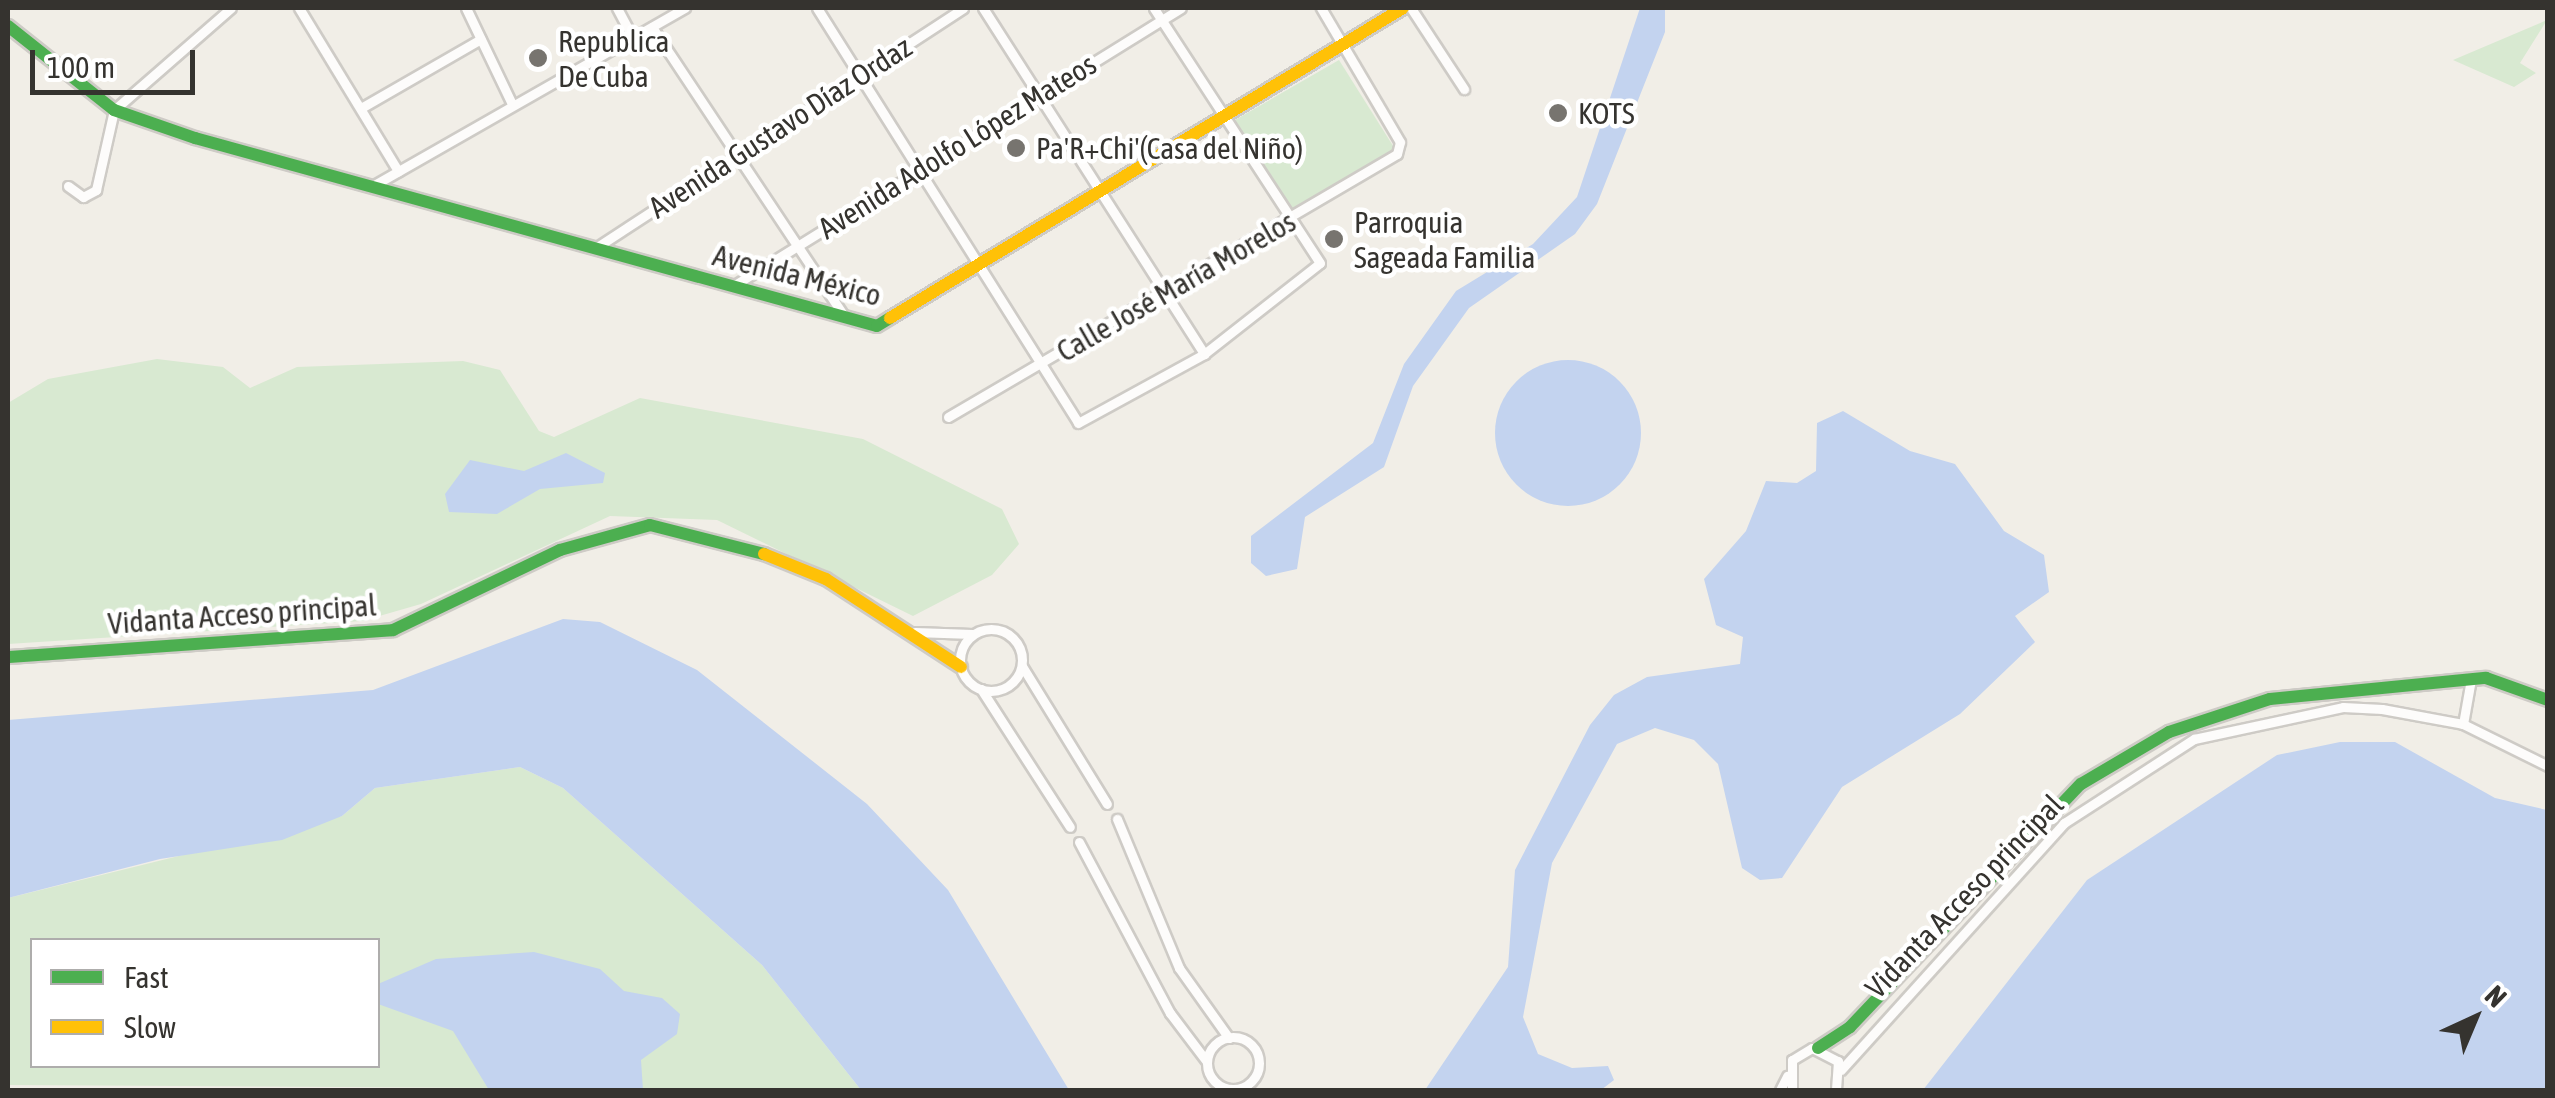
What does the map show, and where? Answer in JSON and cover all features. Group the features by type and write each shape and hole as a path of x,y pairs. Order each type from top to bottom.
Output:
{"street":[{"path":"68,186 83,197 96,190 114,110 231,8"},
{"path":"300,8 398,172"},
{"path":"466,8 512,104"},
{"path":"617,8 632,36"},
{"path":"376,184 685,8"},
{"path":"817,8 1078,423 1204,354 1320,263 1154,8"},
{"name":"Avenida Gustavo Díaz Ordaz","path":"597,247 963,8"},
{"path":"983,8 1042,94 1204,354"},
{"name":"Avenida Adolfo López Mateos","path":"733,286 1181,8"},
{"path":"1322,8 1344,49"},
{"name":"Avenida México","path":"114,110 846,318 886,324 1344,49 1403,8"},
{"path":"1411,8 1464,89"},
{"path":"8,26 114,110"},
{"path":"652,26 794,246 846,318"},
{"path":"360,108 481,39"},
{"name":"Calle José María Morelos","path":"948,417 1166,294 1401,148 1344,49"},
{"name":"Vidanta Acceso principal","path":"8,657 393,630 560,550 650,524 777,558 915,632 961,667"},
{"path":"915,632 1012,637 1022,665 1107,804"},
{"path":"974,634 961,667 980,689 1070,827"},
{"path":"980,689 1007,686 1022,665"},
{"path":"1780,1090 1798,1054 1818,1048 1850,1027 2068,796 2122,757 2270,699 2400,694 2470,680 2528,687 2548,700"},
{"path":"2463,724 2470,680"},
{"name":"Vidanta Acceso principal","path":"1836,1090 1841,1070 2092,799 2194,738 2305,713 2362,708 2463,724 2548,766"},
{"path":"1079,842 1161,997 1222,1089 1252,1087 1257,1052 1228,1038 1180,968 1117,820"},
{"path":"1207,1062 1228,1038"},
{"path":"1818,1048 1841,1070"},
{"path":"1787,1076 1792,1090"}],"green space":[{"path":"2547,20 2520,63 2536,73 2514,87 2453,60"},
{"path":"1339,60 1395,149 1294,211 1235,120"},
{"path":"157,359 223,367 250,388 297,367 463,361 500,370 539,431 554,437 640,398 863,439 1002,509 1019,544 992,575 913,616 717,520 610,516 421,604 362,621 8,644 8,403 48,379"},
{"path":"520,767 563,788 762,965 861,1090 8,1085 8,898 342,816 375,788"}],"water":[{"path":"1640,8 1665,8 1665,32 1597,204 1575,234 1469,308 1413,386 1384,467 1305,517 1297,569 1266,576 1251,563 1251,536 1373,443 1404,364 1456,291 1533,244 1577,197"},
{"path":"1568,360 1596,366 1619,382 1635,405 1641,433 1635,461 1619,484 1596,500 1568,506 1540,500 1517,484 1501,461 1495,433 1501,405 1517,382 1540,366"},
{"path":"1843,411 1910,451 1955,464 2004,531 2044,555 2049,592 2015,616 2035,642 1960,714 1842,787 1782,878 1760,880 1742,868 1718,764 1694,740 1655,728 1617,744 1552,863 1523,1017 1538,1054 1572,1068 1608,1066 1614,1080 1601,1090 1425,1090 1508,967 1515,870 1590,725 1614,695 1647,677 1740,664 1743,637 1716,625 1704,579 1746,531 1766,481 1797,483 1816,471 1817,423"},
{"path":"566,453 605,473 603,483 540,489 497,514 449,512 445,494 470,460 524,471"},
{"path":"563,619 600,622 697,670 867,804 948,890 1069,1090 861,1090 762,965 563,788 520,767 375,788 342,816 282,840 160,859 8,898 8,720 373,690"},
{"path":"2340,742 2395,742 2495,798 2547,810 2547,1090 1923,1090 2087,880 2277,755"},
{"path":"534,952 600,969 624,991 662,998 680,1014 677,1034 641,1060 643,1090 489,1090 453,1031 380,1005 380,983 436,959"}],"traffic: fast":[{"path":"8,26 114,110 195,138 877,326 890,318"},
{"path":"8,657 393,630 560,550 650,525 764,554"},
{"path":"1818,1048 1850,1027 2081,784 2169,732 2270,699 2486,678 2548,700"}],"traffic: slow":[{"path":"890,318 1403,8"},
{"path":"764,554 826,579 961,667"}],"place":[{"name":"Republica De Cuba","path":"538,58"},
{"name":"KOTS","path":"1558,113"},
{"name":"Pa'R+Chi'(Casa del Niño)","path":"1016,148"},
{"name":"Parroquia Sageada Familia","path":"1334,239"}]}
